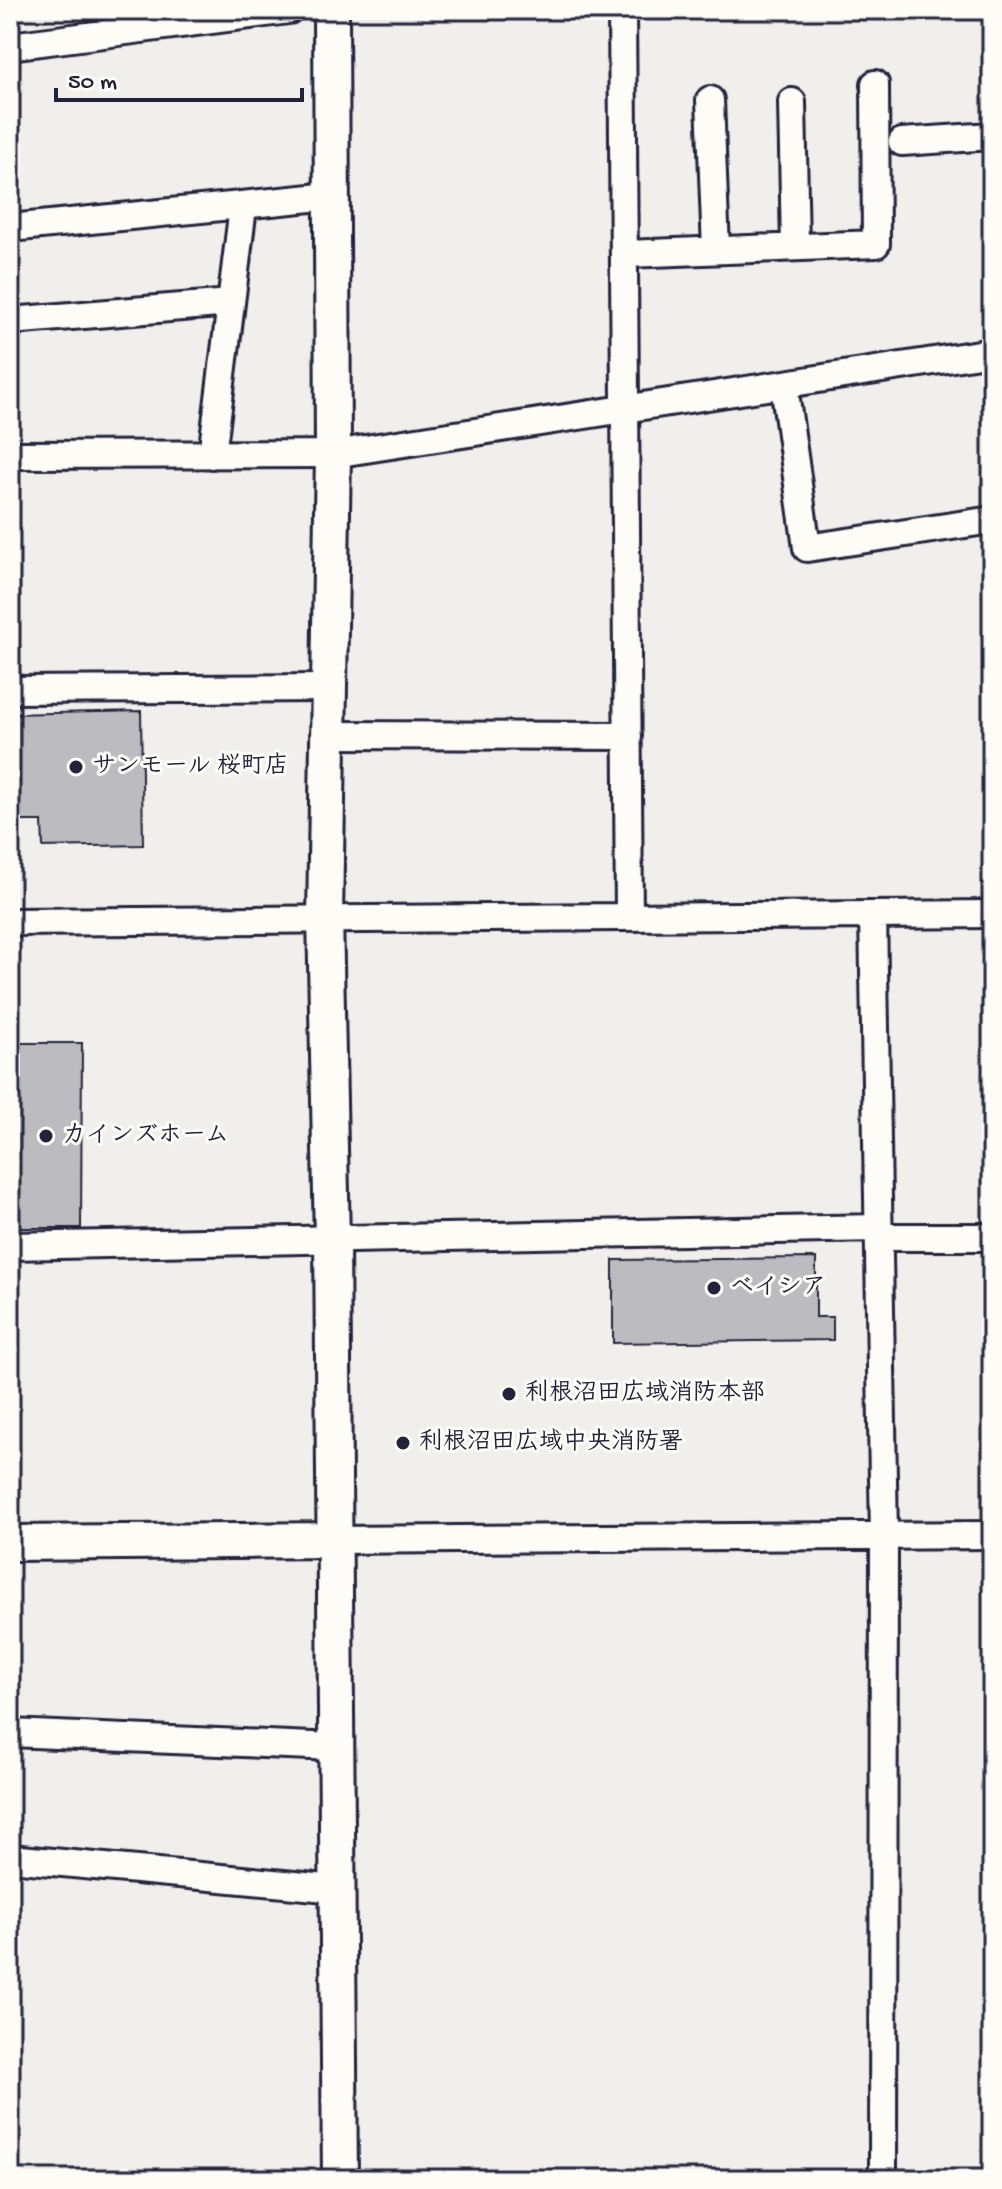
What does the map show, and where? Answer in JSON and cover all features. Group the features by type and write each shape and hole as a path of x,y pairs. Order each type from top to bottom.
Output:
{"street":[{"path":"10,46 289,10"},
{"path":"331,10 333,454 325,917 332,1240 340,2179"},
{"path":"622,10 629,917"},
{"path":"626,254 876,244 875,84"},
{"path":"710,100 716,250"},
{"path":"792,102 795,247"},
{"path":"902,142 992,136"},
{"path":"10,228 331,196"},
{"path":"212,455 243,207"},
{"path":"10,321 231,303"},
{"path":"10,455 333,454 992,352"},
{"path":"784,385 807,548 992,520"},
{"path":"10,690 329,688"},
{"path":"328,735 628,736"},
{"path":"10,922 325,917 992,914"},
{"path":"873,915 884,1536 883,2179"},
{"path":"10,1246 878,1232 992,1237"},
{"path":"10,1543 992,1535"},
{"path":"10,1733 335,1747"},
{"path":"10,1858 337,1889"}],"building":[{"name":"サンモール 桜町店","path":"141,711 143,845 43,847 42,821 10,821 10,714"},
{"name":"カインズホーム","path":"10,1043 82,1043 81,1228 10,1228"},
{"name":"ベイシア","path":"816,1258 816,1317 833,1317 833,1340 613,1343 613,1260"}],"place":[{"name":"サンモール 桜町店","path":"76,767"},
{"name":"カインズホーム","path":"46,1136"},
{"name":"ベイシア","path":"714,1288"},
{"name":"利根沼田広域消防本部","path":"509,1394"},
{"name":"利根沼田広域中央消防署","path":"403,1443"}]}
